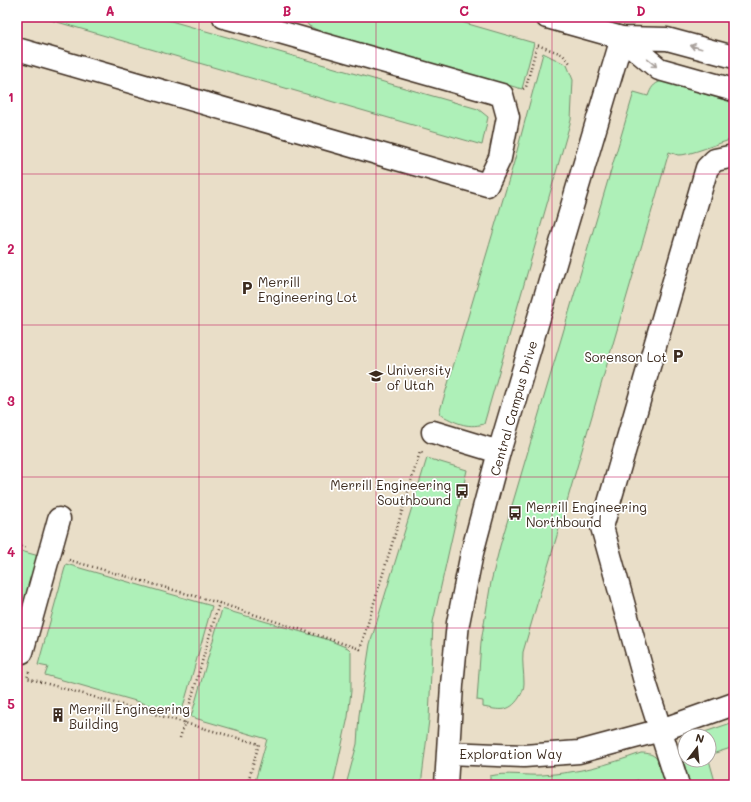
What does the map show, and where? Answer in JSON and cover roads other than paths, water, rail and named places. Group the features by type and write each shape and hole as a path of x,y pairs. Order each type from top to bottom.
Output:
{"street":[{"path":"17,49 487,184 500,158 507,124 508,117 502,95 278,24 224,17"},
{"path":"547,17 622,38 668,39 734,57"},
{"path":"622,38 659,69 734,90"},
{"name":"Central Campus Drive","path":"446,785 452,685 458,623 472,553 499,452 622,38"},
{"path":"678,785 646,685 602,527 707,168 715,160 734,156"},
{"path":"433,432 499,452"},
{"path":"17,651 22,652 59,519"},
{"name":"Exploration Way","path":"448,753 524,756 579,752 661,730 734,704"}],"place":[{"name":"Merrill Engineering Lot","path":"247,288"},
{"name":"Sorenson Lot","path":"678,356"},
{"name":"University of Utah","path":"376,376"},
{"name":"Merrill Engineering Southbound","path":"462,491"},
{"name":"Merrill Engineering Northbound","path":"515,513"},
{"name":"Merrill Engineering Building","path":"58,715"}]}
